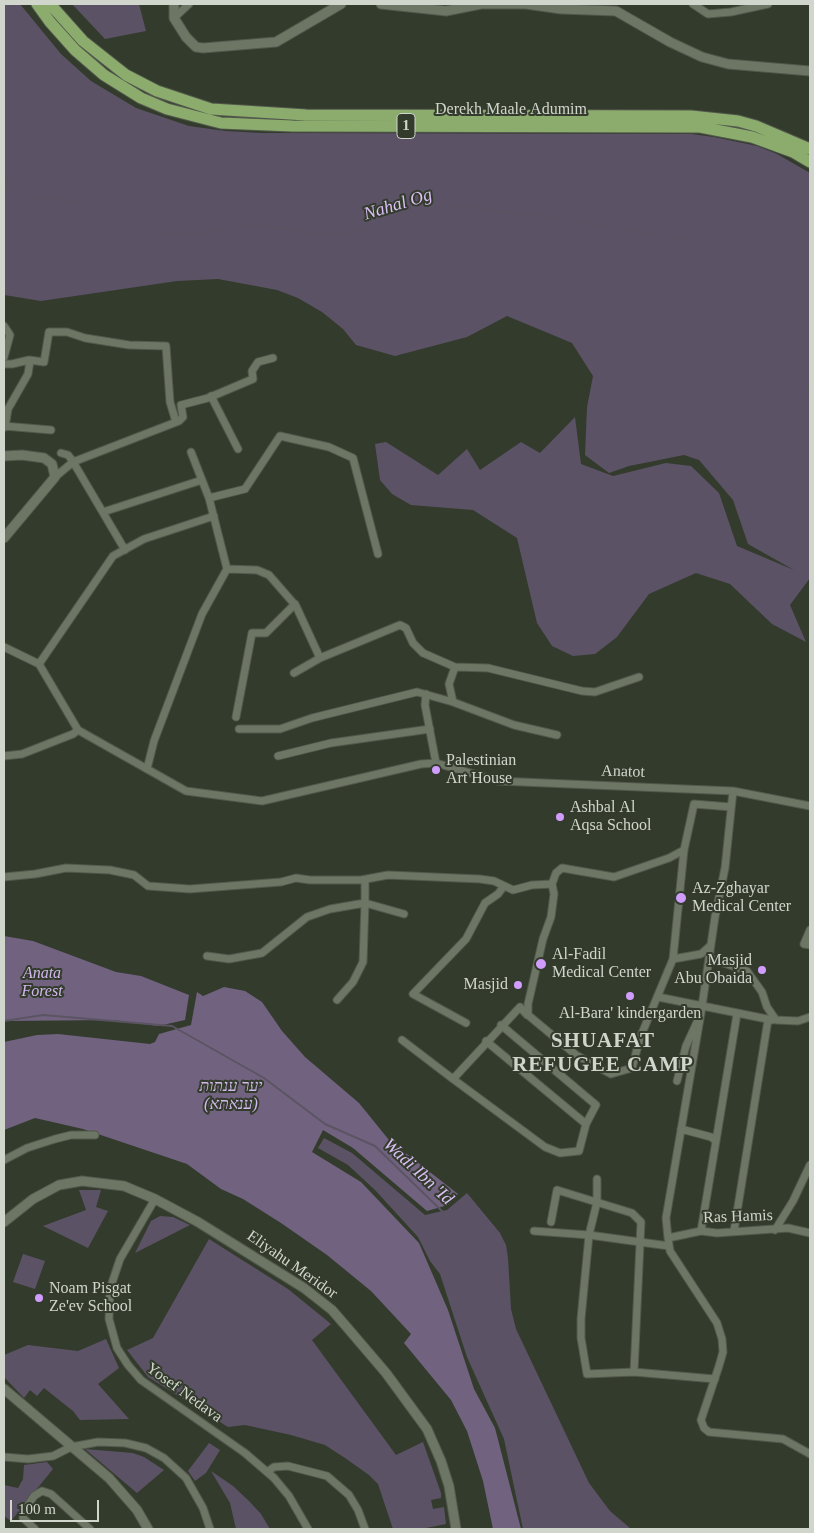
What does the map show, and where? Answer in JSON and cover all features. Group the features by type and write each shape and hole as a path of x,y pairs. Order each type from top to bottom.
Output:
{"highway":[{"name":"Derekh Maale Adumim","path":"37,4 75,50 104,75 142,98 167,108 221,123 292,126 700,127 752,137 793,152 810,162"},
{"name":"Derekh Maale Adumim","path":"50,4 83,41 126,75 164,94 211,109 306,115 691,116 731,120 756,126 810,149"}],"street":[{"path":"174,4 174,18 186,37 196,47 276,42 342,4"},
{"path":"174,18 189,4"},
{"path":"381,4 446,11 481,4 524,4 561,9 602,6 632,18 670,42 702,58 728,64 810,71"},
{"path":"693,4 708,14 730,12 768,4"},
{"path":"4,326 10,335 4,357"},
{"path":"4,364 30,361 44,362 49,332 68,332 85,338 129,345 166,346 170,402 176,422"},
{"path":"4,538 53,480 73,462 176,422 183,418 182,405 211,396 253,379 252,371 258,362 273,358"},
{"path":"30,361 28,374 8,409 4,427 51,430"},
{"path":"211,396 238,449"},
{"path":"209,498 245,489 280,436 329,447 353,458 378,554"},
{"path":"147,769 154,741 202,614 227,569 209,498 191,452"},
{"path":"61,453 68,455 73,462 125,550"},
{"path":"4,456 22,455 44,458 52,464 53,480"},
{"path":"103,512 202,480"},
{"path":"39,664 113,556 144,539 214,516"},
{"path":"227,569 256,570 269,575 295,604 320,658"},
{"path":"236,717 252,633 266,633 295,604"},
{"path":"294,673 320,658 400,625 406,628 413,643 422,653 455,667 488,668 582,691 595,692 639,676"},
{"path":"4,647 39,664 78,730 186,791 262,801 421,764 436,763 425,705 426,694"},
{"path":"453,702 450,684 455,667"},
{"path":"239,729 280,729 312,718 411,692 426,694 453,702 514,725 557,735"},
{"path":"278,756 332,743 430,729"},
{"path":"4,756 22,754 74,734 78,730"},
{"name":"Anatot","path":"436,763 498,781 733,791 810,806"},
{"path":"733,791 725,868 666,1218 668,1238 669,1246 685,1275 717,1323 722,1340 723,1352 701,1420 704,1428 709,1432 783,1439 810,1454"},
{"path":"452,1079 520,1007 576,1055 611,1074 632,1068 640,1038 673,959 684,850 694,804 731,808"},
{"path":"528,1015 528,1004 542,939 551,917 554,894 552,884 556,872 562,868 614,877 684,850"},
{"path":"4,877 66,868 110,870 134,876 148,886 190,889 281,882 296,878 364,880 388,875 459,877 494,881 512,890 532,885 552,884"},
{"path":"337,1000 353,982 363,962 364,880"},
{"path":"466,1022 413,994 466,940 486,903 498,894 504,886"},
{"path":"207,956 229,959 262,953 307,917 330,909 365,903 404,914"},
{"path":"810,930 804,944 810,945"},
{"path":"673,959 701,954 711,945"},
{"path":"709,958 748,971 762,992 772,1020 734,1231"},
{"path":"658,997 702,1010 772,1020 798,1021 810,1017"},
{"path":"677,1081 686,1046 702,1010"},
{"path":"701,1231 737,1014"},
{"path":"402,1040 545,1147 560,1153 579,1151 586,1124 596,1105 501,1025"},
{"path":"486,1041 586,1124"},
{"path":"681,1129 711,1136 716,1142"},
{"path":"4,1160 27,1148 55,1139 71,1135 95,1135"},
{"path":"775,1230 793,1201 810,1165"},
{"path":"598,1179 597,1202 589,1235 581,1319 581,1338 587,1374 634,1372 715,1379"},
{"name":"Eliyahu Meridor","path":"4,1222 33,1199 59,1185 70,1182 97,1182 124,1186 155,1199 198,1222 304,1288 332,1310 386,1373 427,1429 449,1486 456,1529"},
{"path":"551,1222 557,1190 632,1213 641,1222 634,1372"},
{"name":"Yosef Nedava","path":"155,1199 120,1258 113,1279 108,1310 113,1337 128,1365 140,1380 245,1453 267,1472 289,1496 308,1529"},
{"name":"Ras Hamis","path":"668,1238 701,1231 717,1233 788,1228 810,1233"},
{"path":"534,1231 589,1235 669,1246"},
{"path":"4,1389 119,1489 137,1510 148,1529"},
{"path":"4,1458 28,1459 53,1456 71,1447 98,1442 125,1443 146,1448 164,1458 178,1470 192,1487 203,1508 210,1529"},
{"path":"267,1472 274,1468 288,1466 327,1476 349,1495 358,1510 365,1529"},
{"path":"35,1529 23,1518 25,1508 34,1496 46,1492 90,1529"}],"shaded area":[{"path":"4,4 20,4 61,54 91,81 136,108 189,126 261,133 691,134 757,146 777,154 810,173 810,578 790,605 806,642 772,624 730,584 696,573 649,594 617,637 595,654 573,656 552,646 537,623 517,538 473,510 411,505 392,494 380,480 375,444 386,442 438,475 467,449 480,470 521,442 540,453 575,417 581,464 613,476 666,463 691,466 719,493 737,546 794,570 748,544 733,500 699,460 684,455 629,466 609,473 585,455 587,407 593,376 572,343 507,316 467,337 395,356 356,345 343,329 322,312 298,298 277,290 218,279 177,281 41,301 4,295"},
{"path":"72,4 139,4 146,31 105,39"},
{"path":"324,1138 352,1153 425,1215 447,1210 467,1193 500,1233 506,1245 511,1309 516,1329 589,1483 610,1511 631,1529 523,1529 504,1439 467,1357 440,1274 430,1261 418,1237 375,1190 348,1165 318,1148"},
{"path":"79,1190 101,1190 96,1207 108,1211 88,1248 43,1226 86,1210"},
{"path":"160,1216 173,1217 190,1225 135,1253 151,1221"},
{"path":"209,1239 288,1289 331,1324 312,1340 396,1455 423,1442 441,1493 441,1498 431,1500 433,1509 444,1507 446,1524 421,1529 393,1529 378,1484 369,1475 325,1445 245,1425 228,1427 148,1377 127,1350 153,1338"},
{"path":"23,1254 45,1261 35,1289 13,1282"},
{"path":"106,1339 119,1368 98,1384 129,1419 80,1420 73,1411 44,1388 37,1396 30,1390 24,1398 4,1377 4,1355 28,1345 78,1351"},
{"path":"209,1443 220,1450 206,1473 195,1481 188,1471"},
{"path":"85,1449 133,1453 144,1457 164,1470 137,1493"},
{"path":"47,1462 53,1469 11,1521 4,1516 4,1485 18,1488 23,1479 24,1465"},
{"path":"211,1471 233,1486 249,1501 261,1514 270,1529 236,1529 230,1503"}],"green space":[{"name":"Anata Forest","path":"4,936 33,941 116,972 141,976 189,995 185,1020 158,1026 113,1020 4,1021"},
{"name":"יער ענתות (ענאתא)","path":"224,987 245,991 262,1002 282,1031 305,1057 359,1103 389,1140 458,1194 448,1205 427,1211 353,1148 323,1130 312,1152 361,1182 419,1243 448,1310 474,1389 495,1428 521,1529 493,1529 483,1481 467,1431 451,1400 404,1343 411,1334 371,1291 327,1255 243,1199 221,1189 187,1164 83,1129 35,1118 4,1130 4,1042 37,1035 58,1034 150,1044 155,1042 159,1034 191,1025 197,992 203,996"}],"waterway":[{"name":"Nahal Og","path":"4,180 38,199 74,200 121,215 169,234 215,232 251,224 331,235 383,227 440,204 565,219 720,244 738,250 784,346 810,393"},
{"name":"Wadi Ibn 'Id","path":"4,1021 43,1015 172,1026 264,1078 325,1124 375,1146 447,1216 505,1360 549,1430 557,1467 581,1529"}],"place":[{"name":"Palestinian Art House","path":"436,770"},
{"name":"Ashbal Al Aqsa School","path":"560,817"},
{"name":"Az-Zghayar Medical Center","path":"681,898"},
{"name":"Al-Fadil Medical Center","path":"541,964"},
{"name":"Masjid Abu Obaida","path":"762,970"},
{"name":"Masjid","path":"518,985"},
{"name":"Al-Bara' kindergarden","path":"630,996"},
{"name":"Noam Pisgat Ze'ev School","path":"39,1298"}],"district":[{"name":"SHUAFAT REFUGEE CAMP","path":"603,1054"}]}
